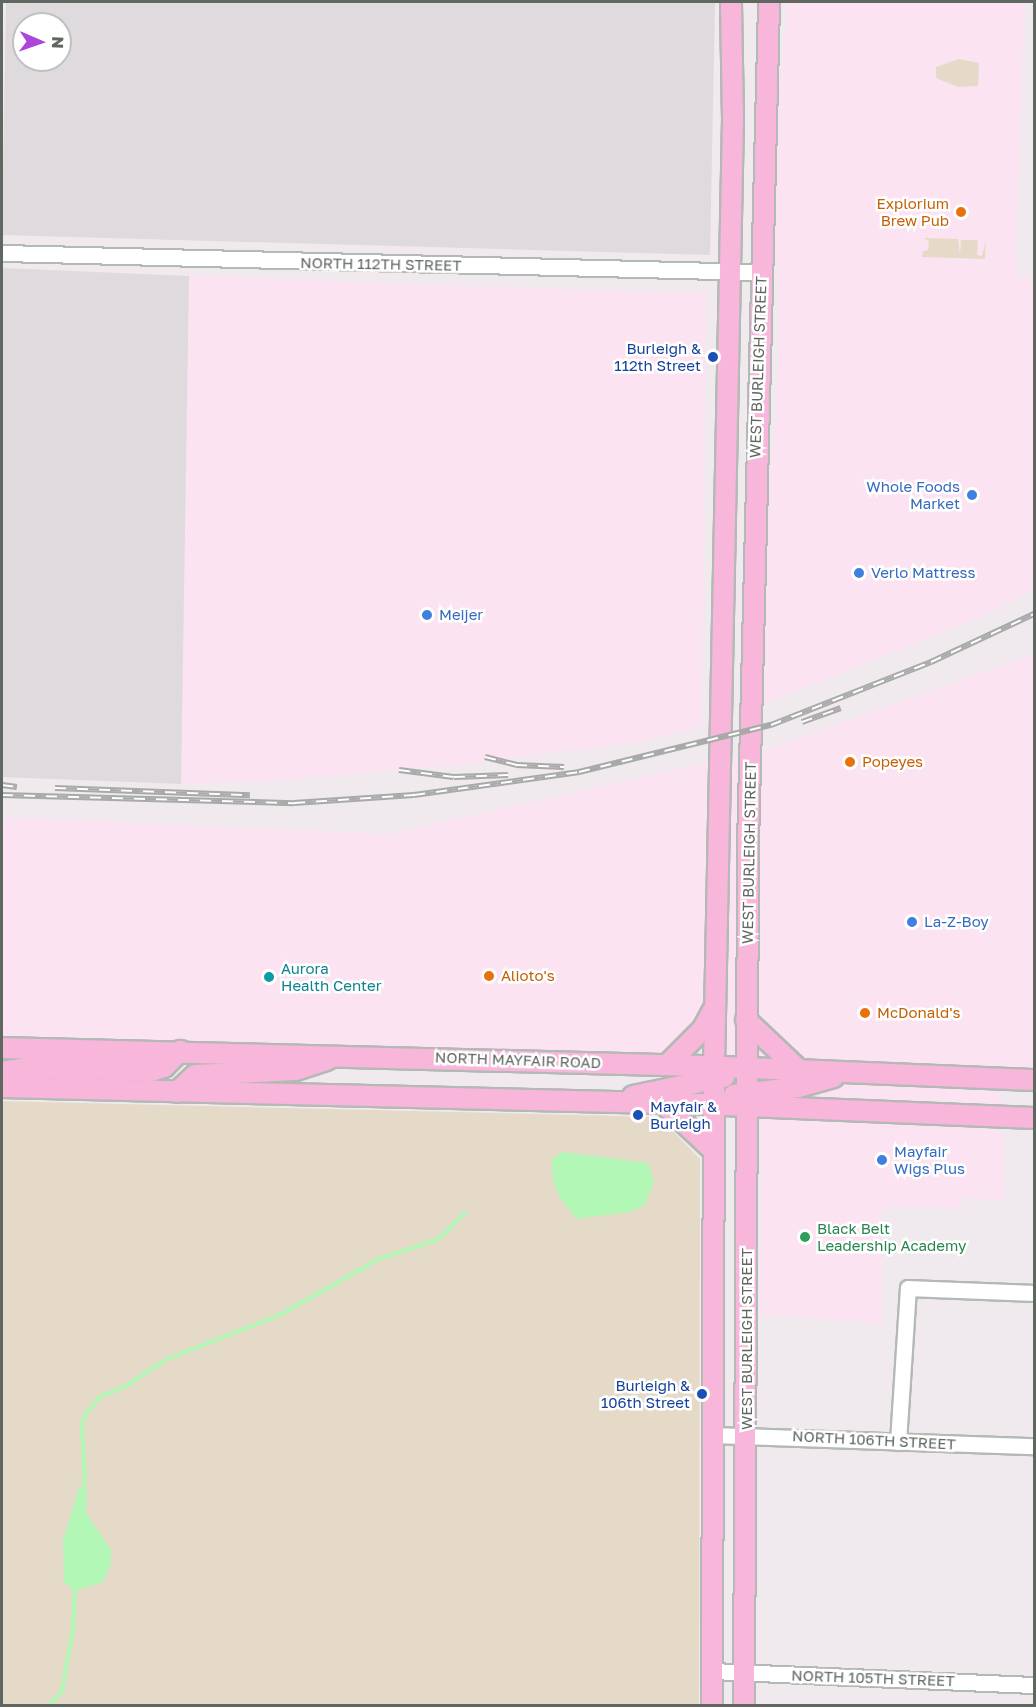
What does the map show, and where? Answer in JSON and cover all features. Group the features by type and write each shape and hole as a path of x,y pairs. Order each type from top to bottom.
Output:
{"main road":[{"name":"WEST BURLEIGH STREET","path":"712,1706 714,1007 729,271 731,2"},
{"name":"WEST BURLEIGH STREET","path":"744,1706 748,1434 746,1020 760,272 769,2"},
{"path":"667,1065 702,1029 714,1007"},
{"path":"746,1020 799,1070"},
{"name":"NORTH MAYFAIR ROAD","path":"2,1048 667,1065 714,1073"},
{"path":"2,1072 27,1068 151,1071 164,1067 180,1051"},
{"path":"177,1092 195,1075 296,1070 341,1056"},
{"path":"612,1101 714,1073 746,1067 1035,1080"},
{"path":"2,1087 713,1104 745,1099 851,1072"},
{"path":"745,1099 1035,1118"},
{"path":"663,1103 713,1150"}],"street":[{"name":"NORTH 112TH STREET","path":"2,252 173,260 760,272"},
{"path":"898,1442 908,1288 1035,1293"},
{"name":"NORTH 106TH STREET","path":"713,1435 748,1434 1035,1446"},
{"name":"NORTH 105TH STREET","path":"712,1671 1035,1685"}],"shaded area":[{"path":"6,2 715,2 710,255 2,235"},
{"path":"788,2 1025,2 1015,267 1022,277 1034,279 1034,588 993,612 762,705 767,475 776,419 779,318 775,233 778,101"},
{"path":"959,59 979,63 978,86 958,87 936,78 936,67"},
{"path":"923,238 958,239 960,255 961,240 978,240 977,255 982,256 986,240 985,259 922,257 923,251 928,250 929,241"},
{"path":"2,268 189,276 181,784 2,777"},
{"path":"189,276 706,294 702,727 638,742 440,767 265,781 181,784"},
{"path":"1034,654 1034,1070 1000,1069 1004,1200 961,1198 961,1208 882,1207 882,1323 760,1314 762,1058 2,1039 2,817 388,834 768,749"},
{"path":"2,1101 659,1117 700,1159 699,1705 2,1706"},
{"path":"563,1152 648,1163 654,1181 645,1205 630,1212 576,1219 559,1196 552,1175 552,1158"},
{"path":"80,1485 87,1489 86,1513 111,1550 111,1564 103,1582 75,1591 64,1582 63,1540"}],"waterway":[{"path":"85,1485 82,1428 84,1416 100,1397 128,1385 165,1360 282,1314 379,1259 439,1239 465,1213"},
{"path":"49,1706 62,1691 73,1628 75,1591"}],"railway":[{"path":"2,795 294,803 414,795 579,772 771,725 931,662 1034,614"},
{"path":"802,722 841,708"},
{"path":"485,757 516,765 564,767"},
{"path":"399,770 454,777 508,775"},
{"path":"2,785 17,787"},
{"path":"55,788 250,795"}],"place":[{"name":"Explorium Brew Pub","path":"961,212"},
{"name":"Burleigh & 112th Street","path":"713,357"},
{"name":"Whole Foods Market","path":"972,495"},
{"name":"Verlo Mattress","path":"859,573"},
{"name":"Meijer","path":"427,615"},
{"name":"Popeyes","path":"850,762"},
{"name":"La-Z-Boy","path":"912,922"},
{"name":"Alioto's","path":"489,976"},
{"name":"Aurora Health Center","path":"269,977"},
{"name":"McDonald's","path":"865,1013"},
{"name":"Mayfair & Burleigh","path":"638,1115"},
{"name":"Mayfair Wigs Plus","path":"882,1160"},
{"name":"Black Belt Leadership Academy","path":"805,1237"},
{"name":"Burleigh & 106th Street","path":"702,1394"}]}
